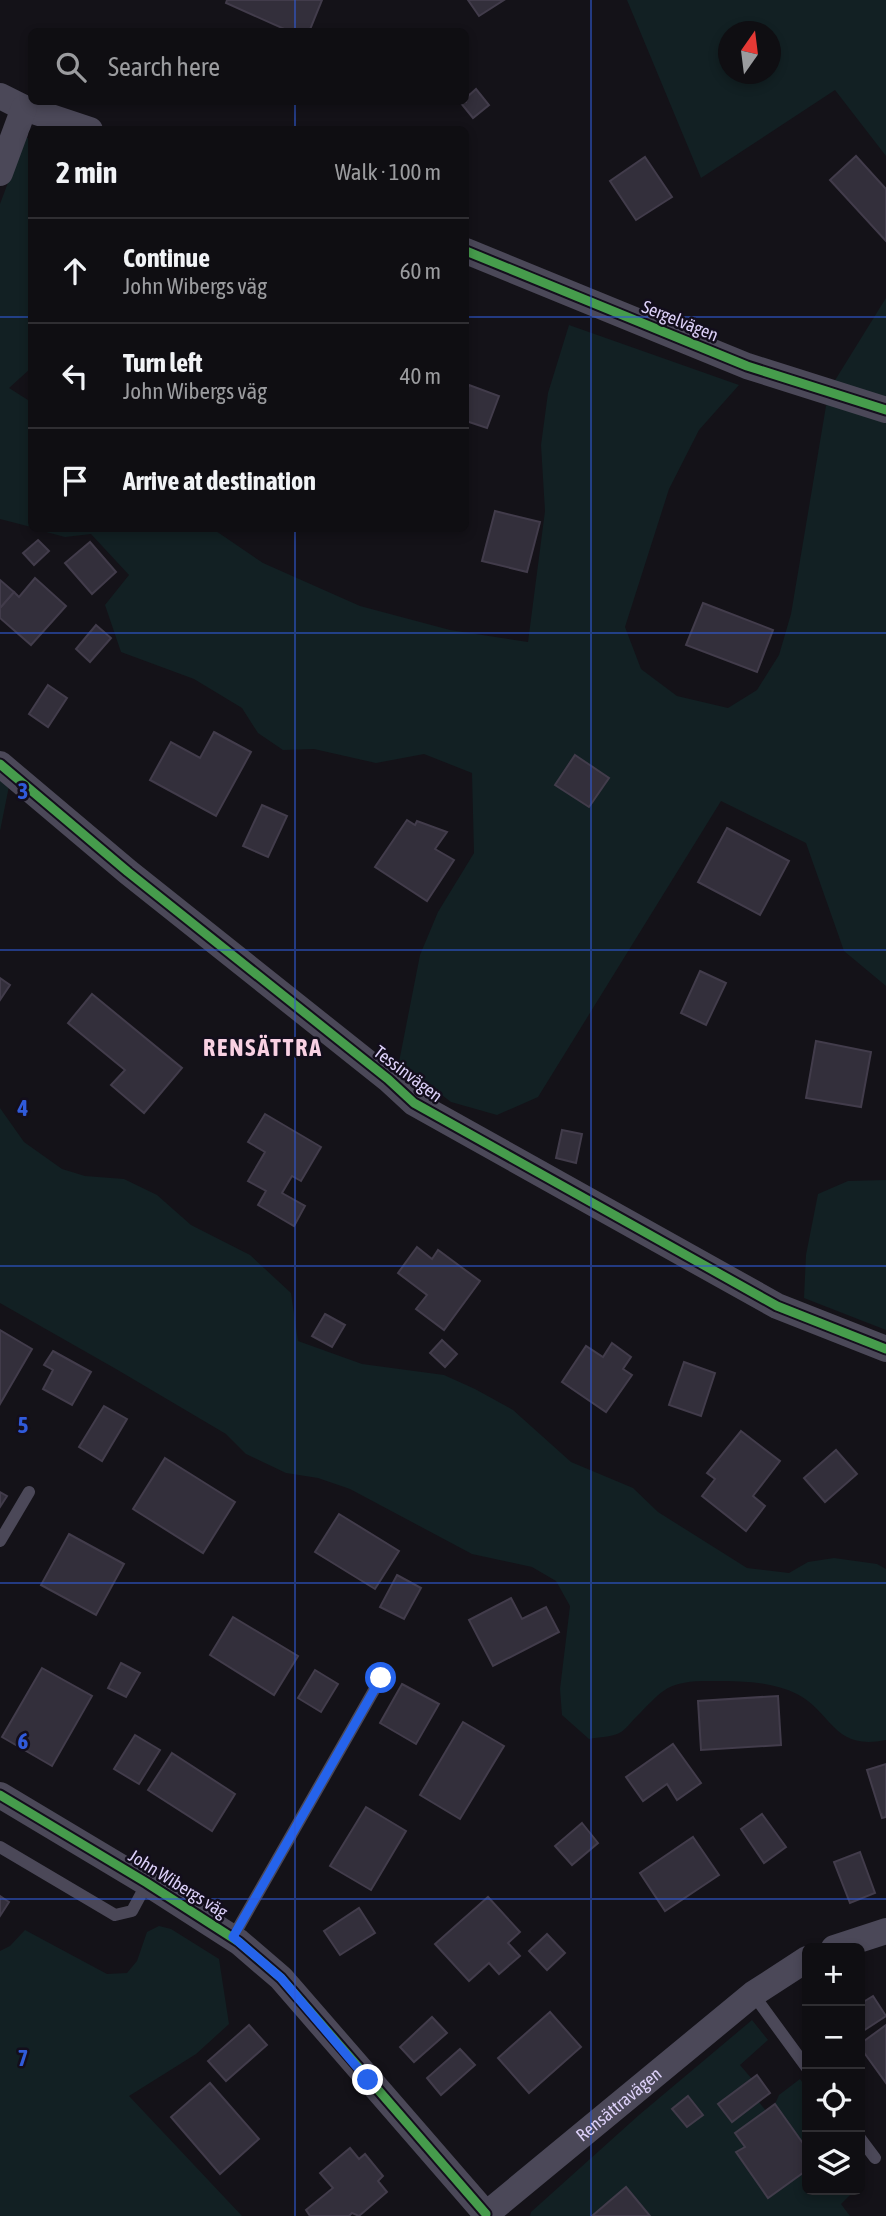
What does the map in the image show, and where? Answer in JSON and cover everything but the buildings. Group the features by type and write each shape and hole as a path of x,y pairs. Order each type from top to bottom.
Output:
{"street":[{"path":"0,96 24,108 78,126"},
{"path":"0,173 24,108"},
{"name":"Sergelvägen","path":"469,252 747,366 886,411"},
{"name":"Tessinvägen","path":"0,764 128,872 414,1102 777,1306 886,1349"},
{"name":"John Wibergs väg","path":"0,1794 233,1937 281,1978 485,2215"},
{"path":"849,1943 886,1931"},
{"name":"Rensättravägen","path":"485,2215 753,1994 802,1962"}],"lane":[{"path":"0,1541 29,1492"},
{"name":"John Wibergs väg","path":"233,1937 381,1678"},
{"path":"0,1847 115,1914 132,1911 147,1882"},
{"path":"753,1994 802,2061"},
{"path":"865,2145 875,2158"}],"shaded area":[{"path":"627,0 886,0 886,156 835,90 701,178"},
{"path":"25,137 28,138 28,371 9,388 28,400 28,526 0,519 0,204"},
{"path":"886,298 886,399 834,382"},
{"path":"569,325 739,385 699,430 669,489 625,627 641,669 677,696 728,708 757,690 779,655 791,614 827,400 886,419 886,986 844,951 806,843 721,801 538,1097 497,1115 451,1102 399,1062 420,955 438,912 474,853 472,773 424,754 376,763 314,749 283,750 258,733 242,708 194,679 121,652 105,605 129,575 91,534 65,537 46,532 217,532 263,563 360,606 450,630 528,642 545,511 541,445 548,393"},
{"path":"0,779 9,786 0,831"},
{"path":"0,1108 24,1142 62,1169 85,1176 124,1179 157,1195 191,1225 250,1255 291,1293 298,1341 362,1364 444,1375 475,1389 513,1410 571,1462 633,1488 658,1512 747,1568 789,1573 808,1562 834,1558 877,1564 886,1569 886,1740 868,1742 844,1735 809,1702 786,1689 751,1682 715,1681 690,1682 664,1690 621,1732 589,1739 562,1715 560,1689 570,1606 556,1581 532,1567 472,1554 350,1489 318,1478 286,1473 246,1454 226,1434 0,1303"},
{"path":"886,1180 886,1330 804,1298 806,1255 818,1194 848,1181"},
{"path":"159,1926 171,1929 219,1959 229,2024 196,2054 129,2096 242,2216 0,2216 0,1951 10,1946 25,1930 107,1974 127,1973 137,1961 147,1932"},
{"path":"752,2020 768,2040 740,2065 752,2079 718,2105 732,2122 759,2102 766,2111 735,2133 745,2147 736,2153 768,2197 802,2173 802,2195 850,2195 841,2204 850,2216 650,2216 626,2188 592,2216 530,2216 531,2212 639,2115"},
{"path":"800,2079 802,2082 802,2142 775,2104 779,2095"}],"cycle path":[{"path":"469,252 747,366 886,410"},
{"path":"0,764 128,872 388,1079 414,1103 777,1306 886,1349"},
{"path":"0,1795 239,1942 281,1978 486,2214"}],"district":[{"name":"RENSÄTTRA","path":"263,1048"}],"route":[{"path":"368,2080 281,1978 233,1937 381,1678"}]}
